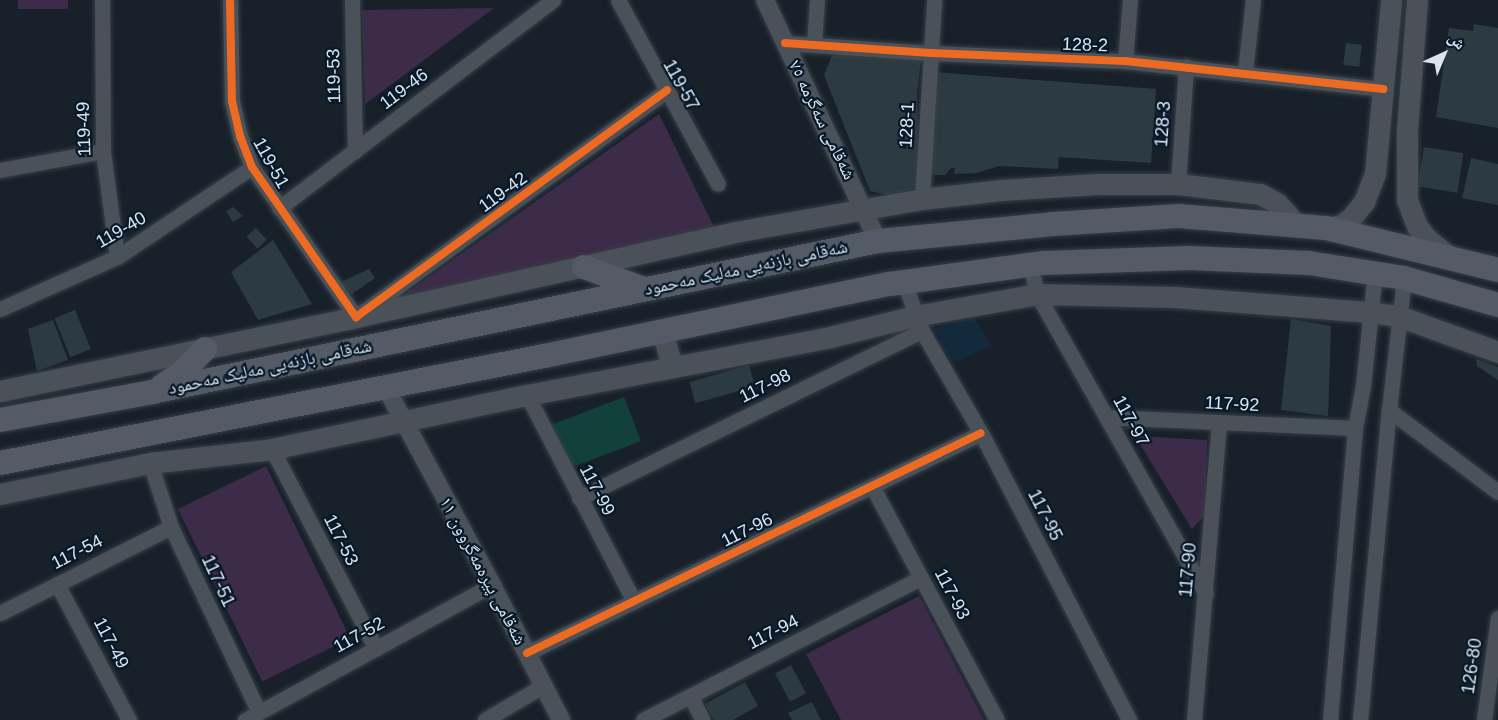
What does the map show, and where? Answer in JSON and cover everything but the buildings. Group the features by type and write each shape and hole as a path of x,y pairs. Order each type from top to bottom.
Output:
{"highway":[{"name":"شەقامی بازنەیی مەلیک مەحمود","path":"0,420 152,392 878,241 1053,224 1179,216 1326,228 1494,265"},
{"path":"0,464 904,282 1030,265 1189,258 1309,263 1404,278 1498,305"},
{"path":"584,267 644,289"},
{"path":"152,392 181,373 205,349"}],"main road":[{"path":"1326,228 1341,225 1352,218 1368,193 1377,163 1391,0"},
{"path":"1417,0 1407,131 1407,200 1417,226 1426,238 1448,256"},
{"path":"0,392 356,317 735,232 922,199 1001,190 1076,185 1179,184 1260,194 1285,210 1298,226"},
{"path":"0,494 150,463 272,449 526,395 830,337 918,323 1037,294 1175,297 1371,312 1401,317 1498,352"},
{"path":"662,331 672,367"}],"street":[{"name":"119-49","path":"102,0 103,151 117,257"},
{"name":"119-51","path":"230,0 232,101 240,136 252,167 356,317"},
{"name":"119-53","path":"352,0 355,151"},
{"name":"119-46","path":"279,208 552,0"},
{"name":"119-57","path":"618,0 718,184"},
{"name":"شەقامی سەگرمە ٧٥","path":"765,0 865,209 878,241"},
{"path":"814,45 817,0"},
{"name":"128-1","path":"922,199 934,0"},
{"path":"1125,61 1130,0"},
{"path":"1245,72 1252,0"},
{"name":"128-2","path":"785,43 931,53 1125,61 1245,72 1383,89"},
{"name":"128-3","path":"1179,184 1186,66"},
{"name":"119-42","path":"356,317 667,90"},
{"path":"0,170 103,151"},
{"name":"119-40","path":"0,309 117,257 252,167"},
{"name":"117-97","path":"1030,265 1037,294 1206,594"},
{"path":"1330,720 1355,428 1375,272"},
{"path":"1360,720 1389,410 1404,278"},
{"path":"904,282 918,323"},
{"name":"117-95","path":"918,323 981,433 1129,720"},
{"name":"117-98","path":"579,498 918,323"},
{"name":"شەقامی پیرەمەگروون ١١","path":"386,388 492,585 561,720"},
{"name":"117-99","path":"526,395 634,601"},
{"path":"1389,410 1498,492"},
{"name":"117-92","path":"1106,417 1355,428"},
{"name":"117-90","path":"1194,720 1219,423"},
{"name":"117-96","path":"527,653 981,433"},
{"name":"117-53","path":"272,449 376,649"},
{"name":"117-51","path":"150,463 171,527 259,712"},
{"name":"117-93","path":"872,486 998,720"},
{"name":"117-54","path":"0,613 171,527"},
{"name":"117-94","path":"642,720 921,578"},
{"name":"117-49","path":"57,584 129,720"},
{"name":"117-52","path":"245,720 492,585"},
{"name":"126-80","path":"1485,720 1498,618"},
{"path":"485,720 544,685"},
{"path":"690,696 702,720"}],"shaded area":[{"path":"18,0 68,0 68,9 18,9"},
{"path":"494,8 365,104 362,10"},
{"path":"659,114 715,229 402,296"},
{"path":"974,316 991,346 952,364 935,329"},
{"path":"624,397 641,441 569,468 552,425"},
{"path":"1135,436 1207,440 1205,515 1192,529"},
{"path":"266,466 350,639 262,682 178,509"},
{"path":"919,596 984,720 841,720 806,654"}],"cycle path":[{"path":"230,0 232,101 240,136 252,167 356,317 667,90"},
{"path":"785,43 931,53 1125,61 1383,89"},
{"path":"527,653 981,433"}]}
